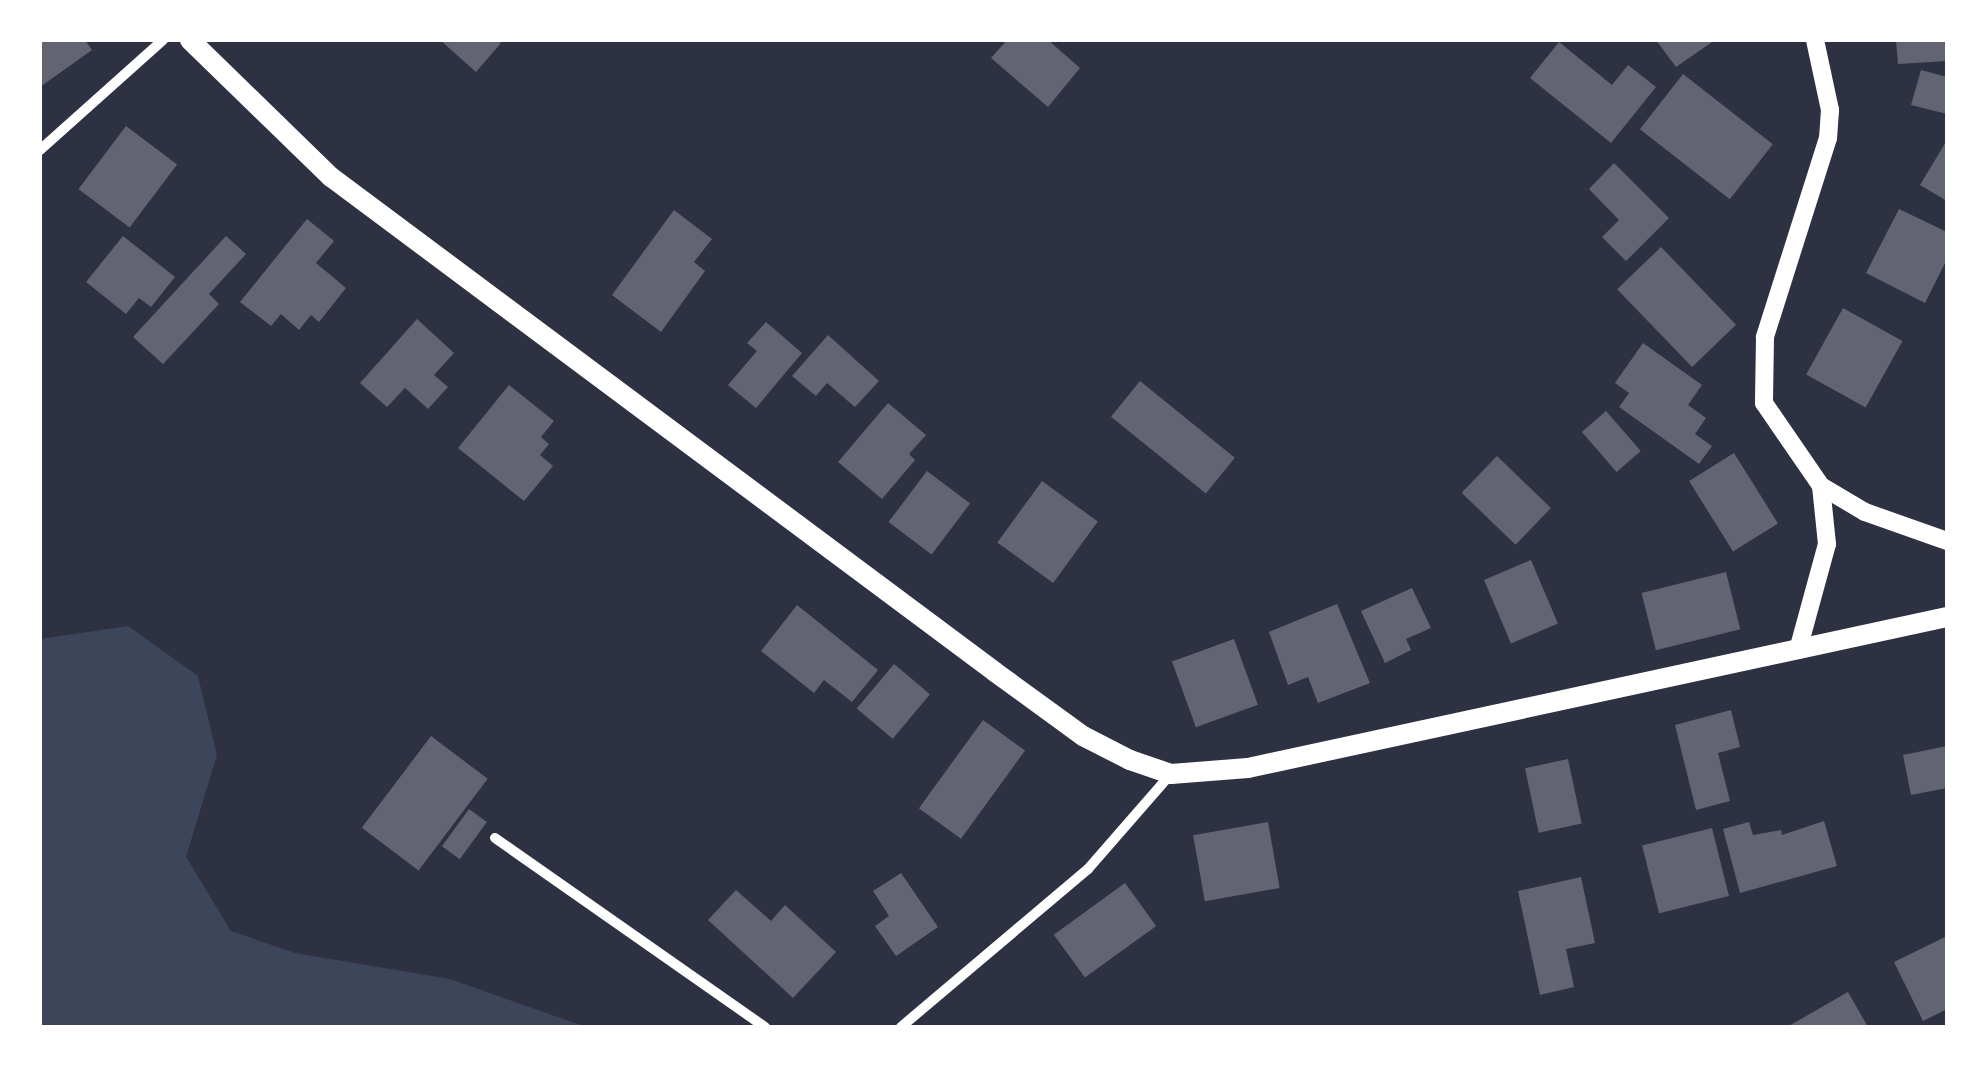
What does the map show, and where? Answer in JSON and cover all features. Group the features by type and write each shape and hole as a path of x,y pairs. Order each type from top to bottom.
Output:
{"main road":[{"path":"190,40 258,111 363,201 1082,736 1171,774 1248,768 1947,618"}],"street":[{"path":"40,150 163,40"},
{"path":"1815,40 1830,110 1828,138 1765,338 1760,371 1775,429 1821,486 1865,512 1947,541"},
{"path":"1798,650 1826,544 1821,486"},
{"path":"901,1027 1088,869 1171,774"},
{"path":"496,838 765,1027"}],"shaded area":[{"path":"128,626 198,676 217,755 186,857 231,931 295,953 450,979 586,1027 40,1027 40,639"}],"building":[{"path":"40,40 85,40 92,50 40,87"},
{"path":"440,40 497,40 501,43 476,72"},
{"path":"1007,40 1048,40 1080,68 1048,107 991,58"},
{"path":"1656,40 1715,40 1676,67"},
{"path":"1896,40 1947,40 1947,61 1898,64"},
{"path":"1559,42 1612,85 1628,65 1656,87 1611,143 1530,78"},
{"path":"1921,70 1947,77 1947,114 1911,105"},
{"path":"1683,74 1773,144 1730,199 1640,129"},
{"path":"126,126 177,165 130,228 78,189"},
{"path":"1947,140 1947,201 1920,185"},
{"path":"1614,163 1669,218 1626,261 1602,237 1619,220 1589,189"},
{"path":"1899,209 1947,232 1947,259 1925,303 1866,273"},
{"path":"674,210 712,239 694,262 705,271 661,332 612,295"},
{"path":"307,219 334,241 316,263 346,288 319,322 311,315 299,330 281,314 271,326 240,302"},
{"path":"123,236 175,277 151,307 139,298 126,314 86,282"},
{"path":"226,236 246,254 209,294 219,304 163,364 133,337"},
{"path":"1661,247 1736,325 1692,367 1617,289"},
{"path":"1843,308 1902,341 1866,407 1806,374"},
{"path":"417,319 454,353 434,375 448,387 428,409 405,388 387,407 360,383"},
{"path":"766,322 802,353 756,408 728,385 757,351 747,343"},
{"path":"828,335 879,381 855,407 827,383 816,396 792,376"},
{"path":"1643,343 1702,385 1688,405 1706,418 1695,434 1712,446 1699,464 1619,407 1629,393 1615,383"},
{"path":"1140,381 1235,458 1206,494 1111,417"},
{"path":"509,385 554,421 541,437 549,444 540,455 553,466 524,501 458,448"},
{"path":"888,403 926,435 909,454 915,460 882,499 838,462"},
{"path":"1606,411 1641,451 1617,472 1582,432"},
{"path":"1734,453 1778,523 1733,551 1689,481"},
{"path":"1497,456 1551,508 1516,545 1462,493"},
{"path":"927,471 970,503 932,555 888,522"},
{"path":"1042,481 1098,522 1053,583 997,542"},
{"path":"1531,560 1558,624 1511,643 1484,580"},
{"path":"1726,572 1740,629 1656,650 1642,593"},
{"path":"1412,588 1431,628 1406,639 1411,650 1385,663 1361,611"},
{"path":"1337,604 1370,683 1318,703 1308,677 1288,685 1269,632"},
{"path":"797,605 878,670 852,702 824,680 814,693 761,651"},
{"path":"1234,639 1258,705 1196,727 1172,662"},
{"path":"894,664 930,694 893,739 857,708"},
{"path":"1731,710 1740,747 1718,753 1730,801 1696,810 1675,725"},
{"path":"983,720 1025,751 961,839 919,808"},
{"path":"431,736 488,779 418,871 362,828"},
{"path":"1947,746 1947,788 1911,795 1903,755"},
{"path":"1568,759 1582,824 1539,833 1525,768"},
{"path":"469,809 487,822 460,859 442,846"},
{"path":"1824,821 1837,866 1740,893 1723,829 1749,822 1753,835 1781,830 1782,835"},
{"path":"1268,822 1280,888 1205,901 1193,835"},
{"path":"1712,828 1729,896 1659,913 1642,845"},
{"path":"901,873 938,927 896,956 875,926 889,916 873,891"},
{"path":"1581,877 1595,943 1566,949 1574,987 1540,995 1518,891"},
{"path":"1125,883 1156,926 1085,978 1054,935"},
{"path":"736,890 771,921 785,905 836,952 793,998 708,920"},
{"path":"1947,936 1947,1009 1923,1021 1894,962"},
{"path":"1848,992 1868,1027 1787,1027"}]}
